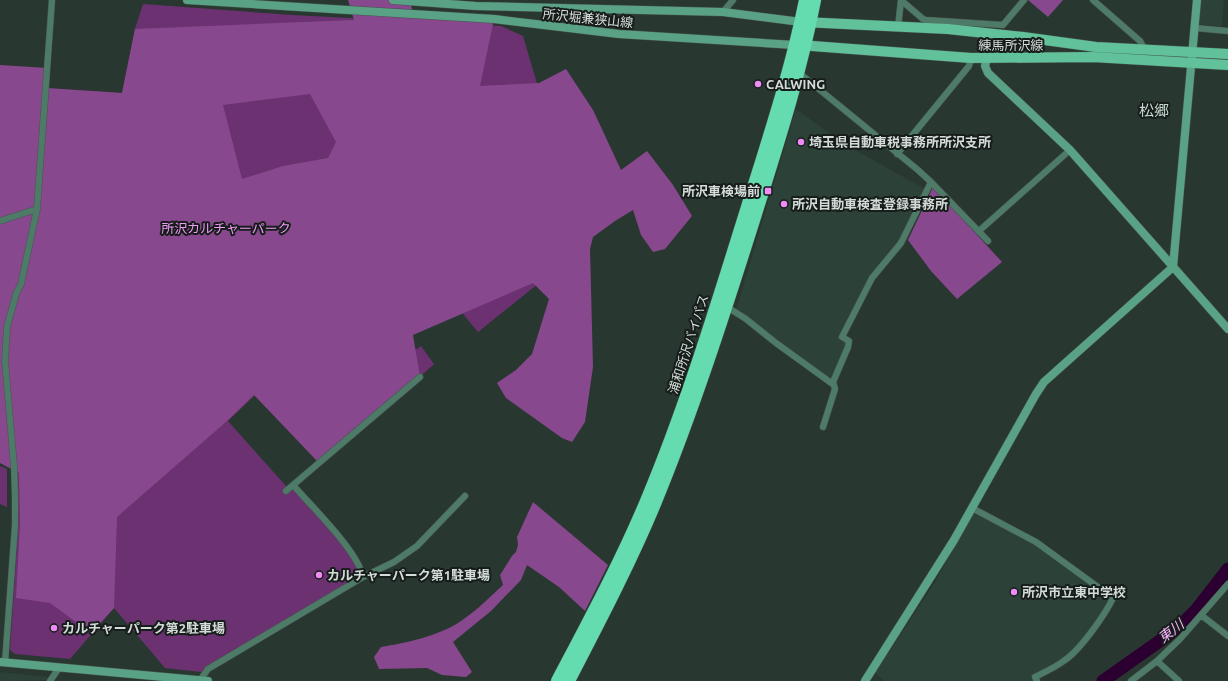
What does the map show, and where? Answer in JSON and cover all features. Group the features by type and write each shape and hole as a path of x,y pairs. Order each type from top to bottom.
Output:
{"highway":[{"name":"浦和所沢バイパス","path":"805,0 806,22"},
{"name":"浦和所沢バイパス","path":"569,681 616,589 655,504 697,393 727,307 798,72 801,45 806,22 815,0"},
{"name":"浦和所沢バイパス","path":"557,681 615,568 646,500 685,400 762,157 801,45"}],"main road":[{"name":"練馬所沢線","path":"806,22 948,29 1002,34 1096,47 1228,54"},
{"name":"練馬所沢線","path":"801,45 971,58 1093,57 1228,65"}],"street":[{"path":"52,0 37,208 20,284 7,327 5,361 13,459 15,525 2,663 199,681 208,670 363,577 394,562 417,546 464,496"},
{"name":"所沢堀兼狭山線","path":"187,0 262,2 494,20 619,34 801,45"},
{"name":"所沢堀兼狭山線","path":"393,0 476,6 519,4 587,8 723,12 806,22"},
{"path":"723,12 733,0"},
{"path":"901,0 926,20 1003,25 1024,0"},
{"path":"898,27 901,0"},
{"path":"1093,0 1140,41 1145,50"},
{"path":"865,681 954,540 1044,382 1173,267 1197,0"},
{"path":"1195,28 1228,31"},
{"path":"897,154 969,66 971,58"},
{"path":"986,58 985,66 988,73 1070,150 1228,329"},
{"path":"798,72 931,182 988,241"},
{"path":"979,231 1070,150"},
{"path":"823,427 835,389 833,382 848,347 848,342 842,336 872,278 902,243 931,182"},
{"path":"0,222 37,208"},
{"path":"727,307 746,319 776,343 834,385"},
{"path":"286,491 420,377"},
{"path":"293,485 346,546 362,571 363,577"},
{"path":"972,508 1036,542 1113,598 1098,622 1077,650 1066,660 1035,677 1037,681"},
{"path":"1131,681 1157,661 1180,639 1228,584"},
{"path":"1201,615 1228,636"},
{"path":"1157,661 1179,681"},
{"path":"53,680 59,668"}],"shaded area":[{"path":"1200,0 1224,0 1222,26 1201,25 1198,20"},
{"path":"796,109 844,144 927,190 901,243 872,278 842,336 849,341 833,382 736,310"},
{"name":"所沢市立東中学校","path":"976,513 1041,548 1109,599 1109,602 1075,648 1066,656 1032,676 1035,681 885,681 875,673 934,584 973,514"},
{"path":"0,672 47,677 48,680 0,681"}],"green space":[{"name":"所沢カルチャーパーク","path":"348,0 410,0 413,14 494,19 480,86 539,83 566,69 593,110 621,170 647,151 673,185 692,216 665,249 653,252 641,235 633,210 593,237 590,249 593,367 585,422 572,442 562,438 506,398 497,383 516,370 532,354 549,299 533,283 413,335 420,377 318,462 254,395 227,421 117,517 114,608 91,633 50,603 16,598 20,524 19,473 0,463 0,65 47,68 46,88 122,93 135,29 354,20","holes":["310,94 336,142 328,158 283,166 242,179 223,105"]},
{"path":"1028,0 1063,0 1048,17"},
{"name":"所沢カルチャーパーク","path":"143,4 292,15 501,26 523,36 585,246 478,332 463,314 474,293 371,314 405,357 421,346 434,364 318,462 255,395 228,421 286,486 293,488 329,528 354,562 357,569 357,575 355,578 201,672 165,668 114,608 70,659 15,654 10,650 18,528 16,426 46,88 122,93 135,29"},
{"path":"933,187 1002,262 957,299 931,271 908,240"},
{"path":"0,466 7,469 7,507 0,504"},
{"path":"533,502 608,565 585,611 559,587 527,565 521,580 491,611 453,642 472,672 466,677 442,675 427,668 379,669 374,657 381,647 422,638 443,631 472,613 503,585 500,575 516,552 518,545 517,537"}],"waterway":[{"name":"東川","path":"1103,681 1178,628 1197,609 1228,569"}],"place":[{"name":"CALWING","path":"758,84"},
{"name":"埼玉県自動車税事務所所沢支所","path":"801,142"},
{"name":"所沢車検場前","path":"768,191"},
{"name":"所沢自動車検査登録事務所","path":"784,204"},
{"name":"カルチャーパーク第1駐車場","path":"319,575"},
{"name":"所沢市立東中学校","path":"1014,592"},
{"name":"カルチャーパーク第2駐車場","path":"54,628"}],"district":[{"name":"松郷","path":"1154,110"}]}
